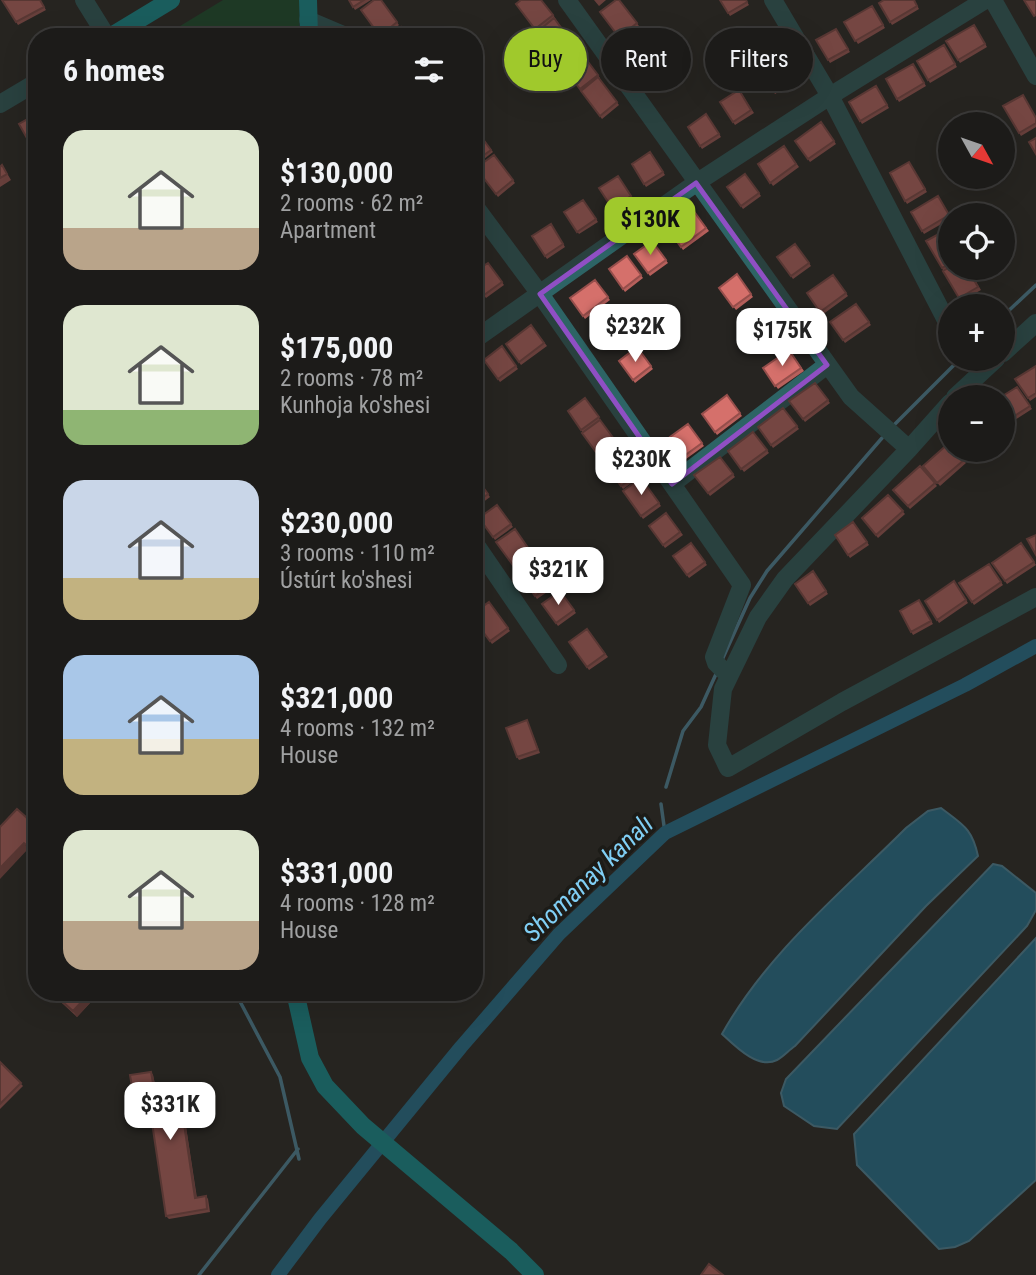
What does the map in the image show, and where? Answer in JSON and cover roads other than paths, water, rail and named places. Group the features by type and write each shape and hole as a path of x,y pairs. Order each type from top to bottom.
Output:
{"main road":[{"path":"123,28 171,0"},
{"path":"308,0 309,28"},
{"path":"298,1001 310,1058 325,1086 363,1126 511,1251 535,1275"}],"street":[{"path":"84,0 102,28"},
{"path":"567,0 851,397 909,449"},
{"path":"773,0 830,96 938,304"},
{"path":"483,334 696,183 985,0"},
{"path":"993,0 1036,76"},
{"path":"0,104 28,87"},
{"path":"483,217 540,294 742,586 714,657 716,663 729,676"},
{"path":"1015,342 1036,323"},
{"path":"672,484 827,365"},
{"path":"968,385 983,371"},
{"path":"938,416 785,579 758,617 723,688 717,745 728,768 842,702 1036,597"},
{"path":"483,555 558,664"}],"water":[{"path":"941,808 961,823 969,833 978,856 926,906 782,1057 762,1062 733,1045 722,1034 740,1005 783,950 906,828 928,811"},
{"path":"993,864 1002,866 1036,893 1036,910 1027,926 837,1129 814,1126 784,1106 781,1093 786,1079"},
{"path":"1036,938 1036,1180 969,1241 955,1247 939,1249 857,1165 854,1134"}],"waterway":[{"path":"1015,305 1036,285"},
{"path":"894,425 948,371"},
{"path":"722,660 750,598 767,571 882,438"},
{"name":"Shomanay kanalı","path":"278,1275 320,1219 461,1047 559,934 665,833 965,685 1036,646"},
{"path":"666,787 683,731 701,707 716,674"},
{"path":"661,804 665,833"},
{"path":"240,1001 280,1077 299,1159"},
{"path":"199,1275 298,1149"}]}
